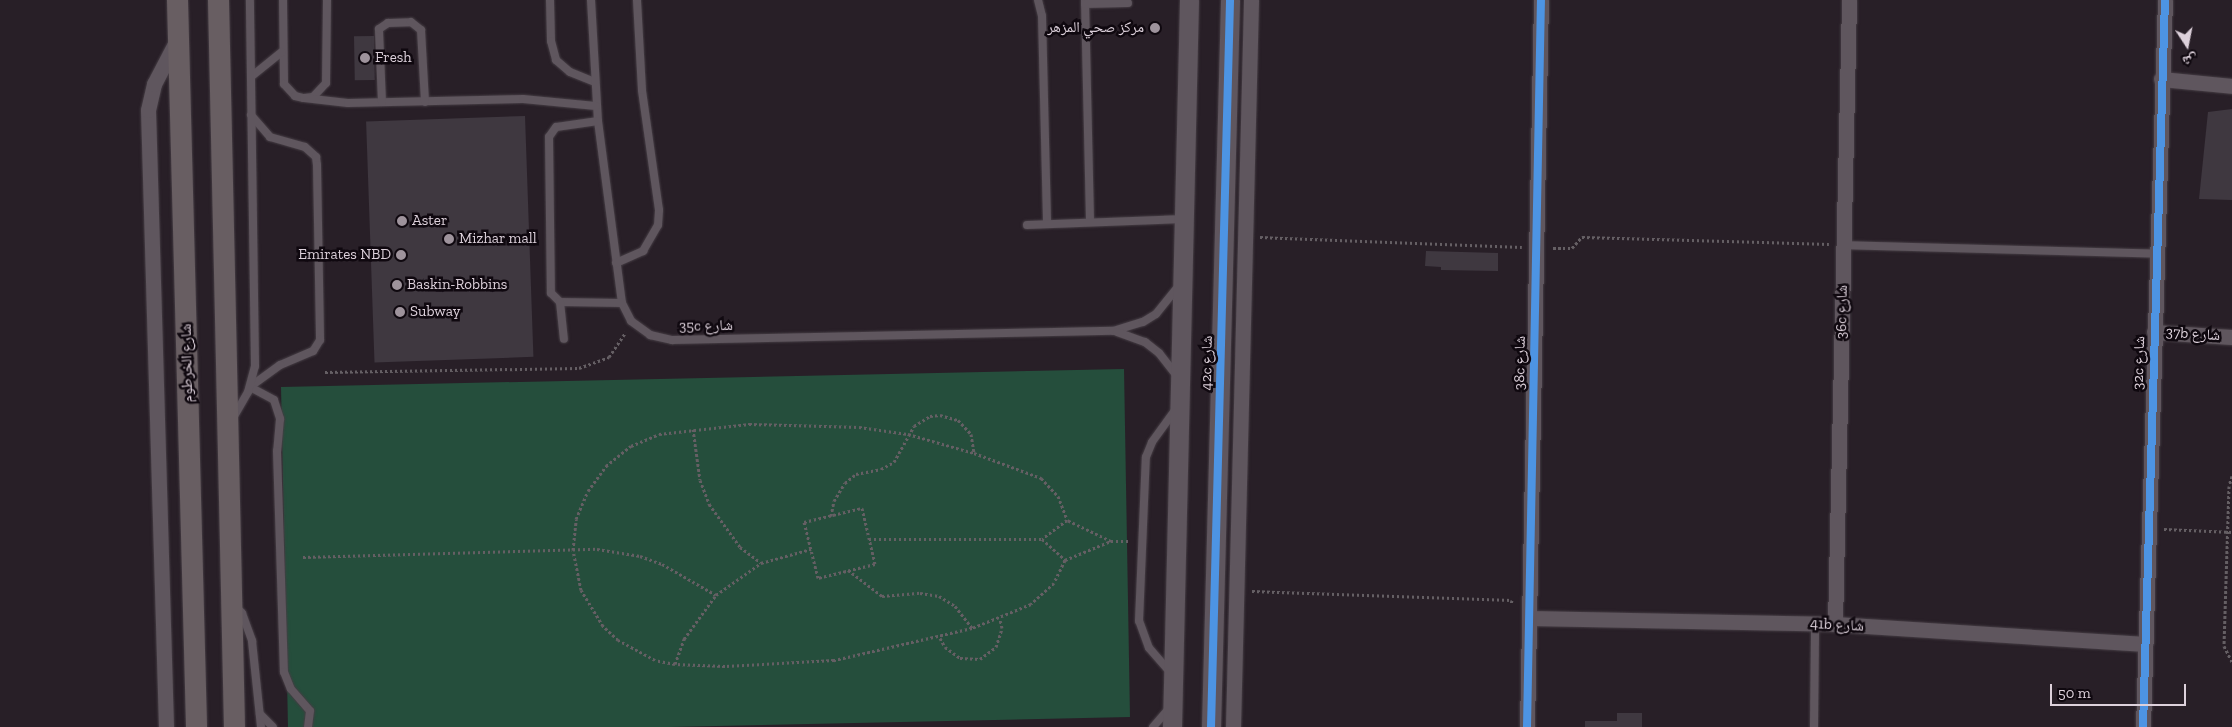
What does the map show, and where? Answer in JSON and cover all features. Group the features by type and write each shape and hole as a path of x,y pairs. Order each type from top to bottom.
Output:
{"main road":[{"name":"شارع الخرطوم","path":"178,0 196,727"},
{"path":"218,0 234,727"}],"street":[{"name":"42c شارع","path":"1172,727 1189,0"},
{"name":"42c شارع","path":"1211,727 1230,0"},
{"path":"1233,727 1251,0"},
{"name":"38c شارع","path":"1527,727 1542,0"},
{"name":"36c شارع","path":"1835,624 1848,0"},
{"name":"32c شارع","path":"2143,727 2161,79 2165,0"},
{"path":"166,727 148,110 154,84 180,32"},
{"path":"2161,79 2232,86"},
{"name":"37b شارع","path":"2154,332 2232,337"},
{"name":"41b شارع","path":"1529,618 1835,624 2145,644"}],"lane":[{"path":"227,428 250,387 255,366 250,0"},
{"path":"283,0 282,52 284,84 296,96 333,102 523,99 596,106"},
{"path":"304,98 313,97 326,83 327,0"},
{"path":"550,0 550,42 556,60 570,72 595,82"},
{"name":"35c شارع","path":"591,0 596,106 622,303 632,321 650,335 672,340 1112,331 1142,322 1156,314 1167,304 1182,276"},
{"path":"616,263 643,251 658,225 659,210 642,90 637,0"},
{"path":"1038,0 1042,16 1047,224"},
{"path":"1090,220 1085,2 1128,3"},
{"path":"382,102 379,29 388,23 411,22 421,30 425,102"},
{"path":"252,76 282,52"},
{"path":"250,387 280,365 313,351 320,340 316,157 305,146 270,137 251,116"},
{"path":"598,121 556,127 549,137 550,288 553,297 560,302 622,303"},
{"path":"1027,225 1090,220 1184,219"},
{"path":"1843,245 2156,254"},
{"path":"560,302 564,339"},
{"name":"35c شارع","path":"1112,331 1145,342 1171,366 1180,381"},
{"path":"250,387 274,400 280,418 278,450 284,672 291,689 310,711 308,727"},
{"path":"1174,676 1149,648 1141,630 1142,540 1146,457 1152,442 1180,405"},
{"path":"231,602 242,614 252,641 261,727"},
{"path":"1814,727 1815,624"},
{"path":"1153,727 1173,705"},
{"path":"260,714 273,727"}],"path":[{"path":"325,372 590,366 616,350 632,321"},
{"path":"831,516 834,502 845,483 856,474 882,469 894,462 914,426 930,416 949,416 965,426 971,434 974,453"},
{"path":"1111,541 1067,520 1058,496 1041,478 974,453 908,434 804,423 694,429 659,434 631,446 606,466 588,491 576,519 573,550 581,590 603,626 636,651 675,664 807,663 940,638 1016,613 1043,595 1054,583 1065,560 1111,541 1142,540"},
{"path":"694,429 700,480 709,504 740,547 761,563"},
{"path":"2232,476 2227,532 2224,646 2232,662"},
{"path":"862,508 876,564 818,578 804,522 831,516 862,508"},
{"path":"869,539 1042,539 1067,520"},
{"path":"2149,529 2232,532"},
{"path":"1042,539 1065,560"},
{"path":"303,557 596,549 640,556 683,575 716,595"},
{"path":"675,664 684,639 716,595 761,563 811,549"},
{"path":"848,570 882,596 920,593 939,596 955,606 972,628"},
{"path":"1236,608 1250,608 1251,591 1512,600 1511,618 1529,618"},
{"path":"940,638 945,647 960,658 980,659 989,654 1000,638 1000,618"}],"green space":[{"path":"1124,369 1130,717 669,727 288,727 281,387"}],"building":[{"name":"Fresh","path":"354,36 374,36 375,80 355,80"},
{"path":"2232,109 2232,200 2199,199 2208,112"},
{"name":"Mizhar mall","path":"525,116 533,357 375,362 366,122"},
{"path":"1426,251 1498,253 1498,271 1441,270 1441,267 1425,266"},
{"path":"1617,713 1642,713 1642,727 1585,727 1585,721 1617,721"}],"cycle path":[{"path":"1211,727 1230,0"},
{"path":"1527,727 1541,0"},
{"path":"2143,727 2165,0"}],"place":[{"name":"مركز صحي المزهر","path":"1155,28"},
{"name":"Fresh","path":"365,58"},
{"name":"Aster","path":"402,221"},
{"name":"Mizhar mall","path":"449,239"},
{"name":"Emirates NBD","path":"401,255"},
{"name":"Baskin-Robbins","path":"397,285"},
{"name":"Subway","path":"400,312"}]}
